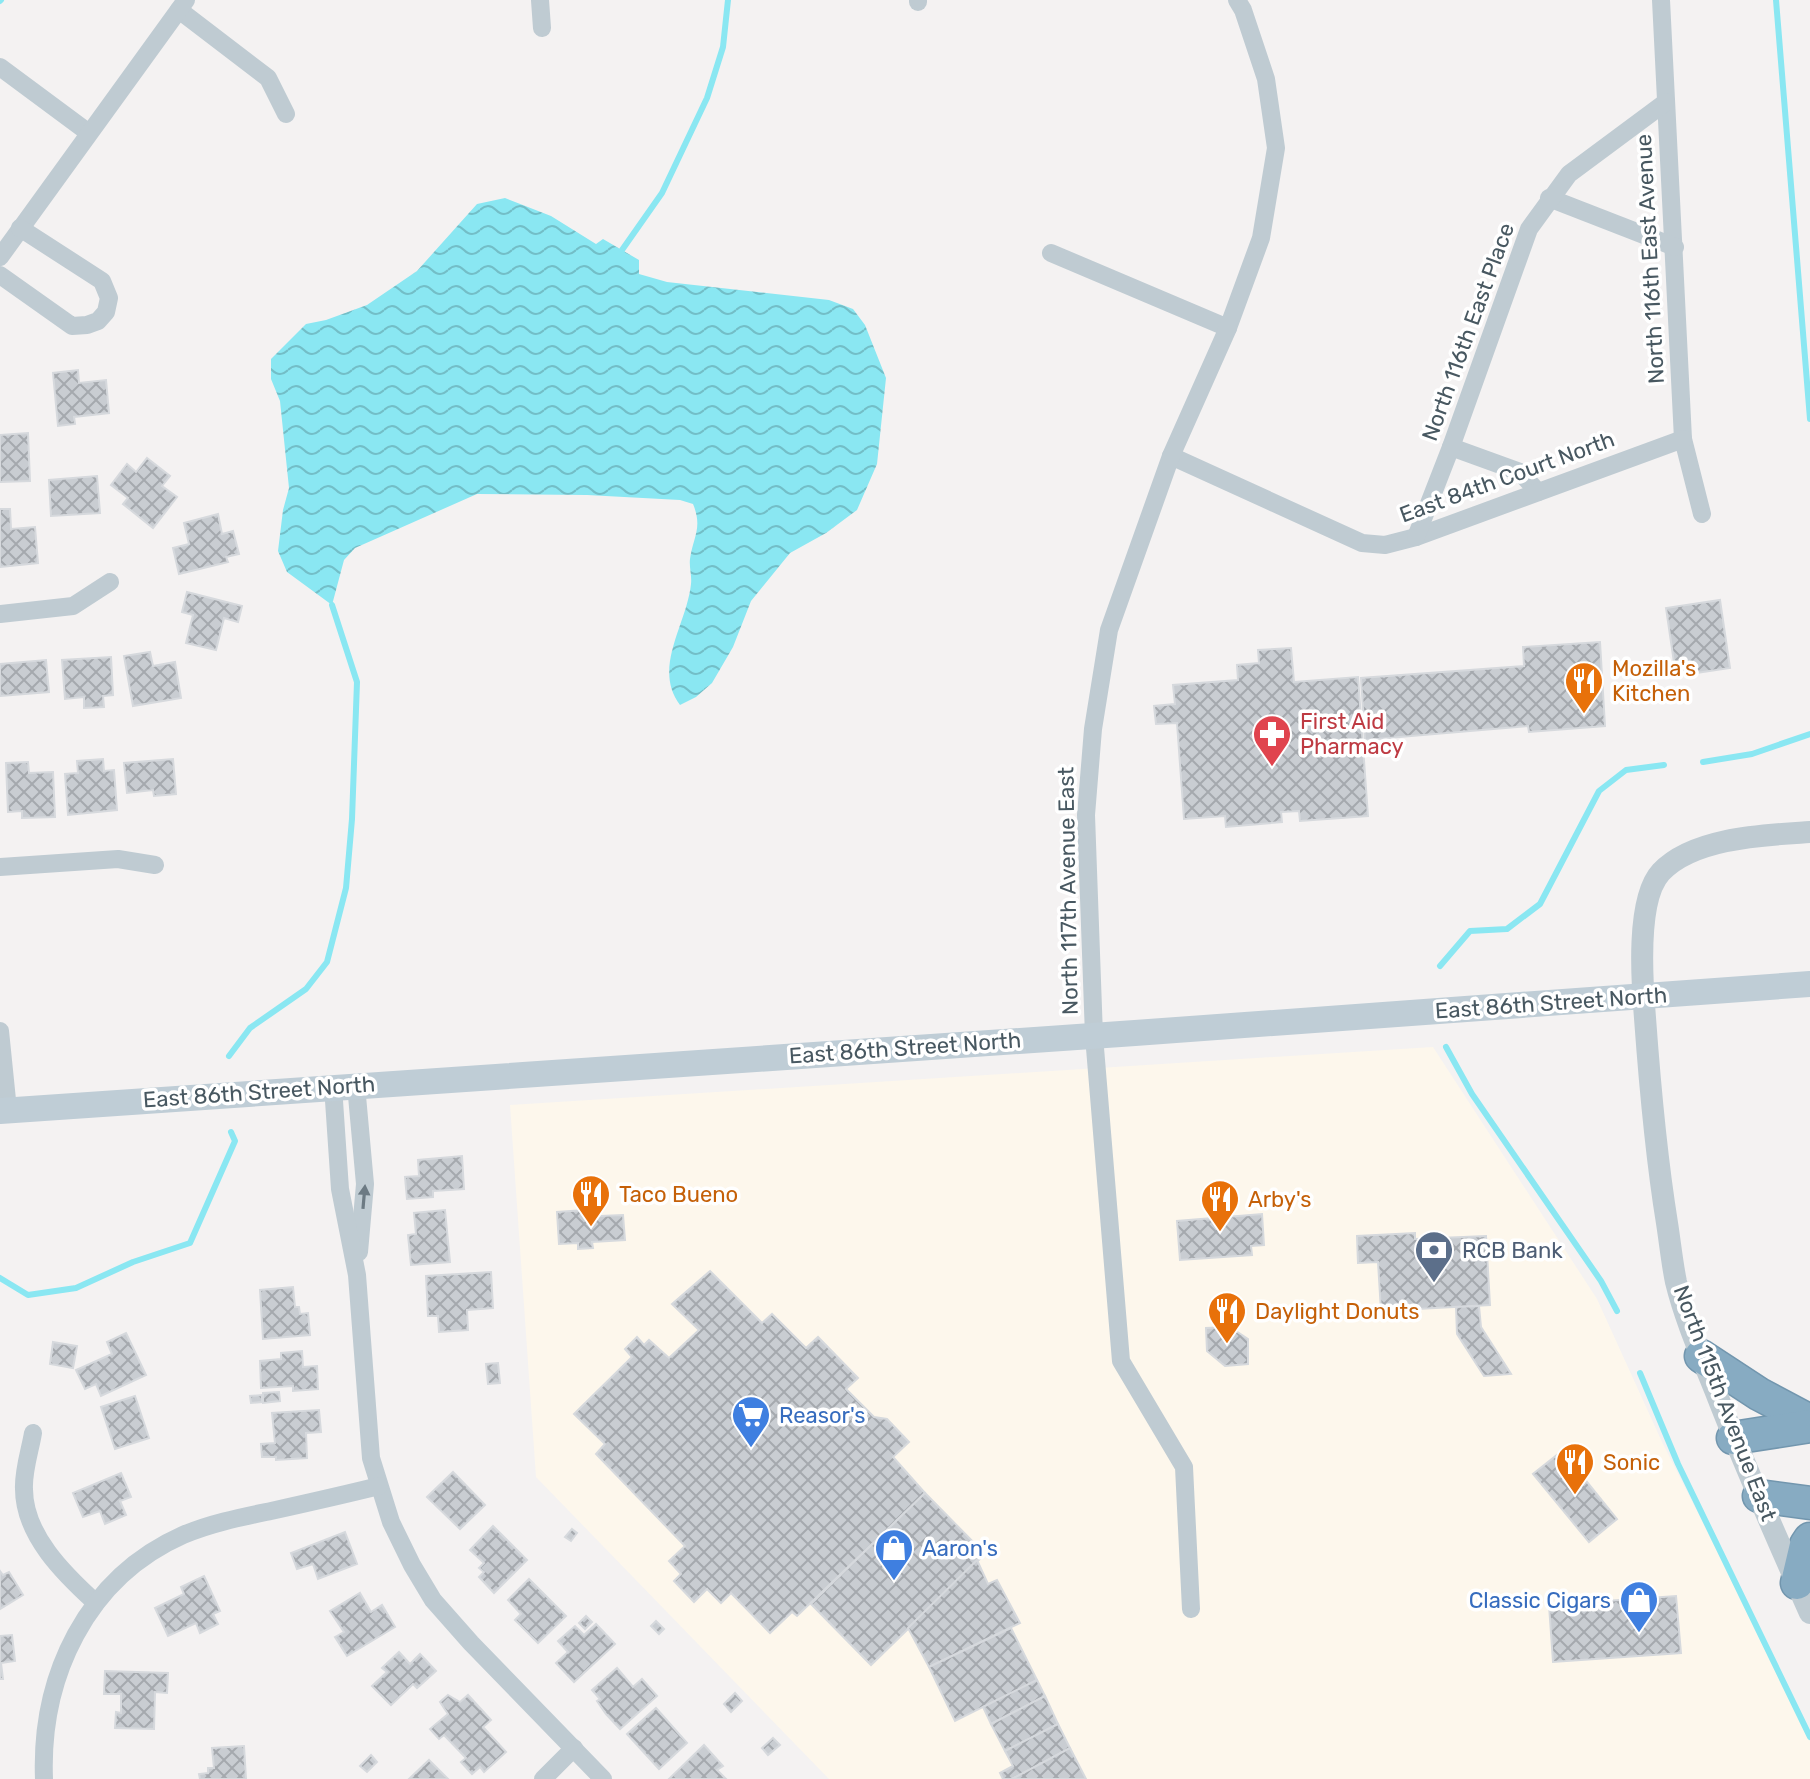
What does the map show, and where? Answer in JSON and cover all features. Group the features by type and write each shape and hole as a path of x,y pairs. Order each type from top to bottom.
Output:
{"highway":[{"path":"1701,1356 1810,1424"},
{"path":"1733,1438 1810,1424"},
{"path":"1759,1496 1810,1503"},
{"path":"1797,1583 1810,1539"}],"main road":[{"name":"East 86th Street North","path":"4,1110 1810,984"}],"street":[{"path":"540,0 542,28"},
{"name":"North 117th Avenue East","path":"1191,1609 1184,1467 1121,1361 1094,1036 1086,815 1093,729 1109,630 1171,456 1228,328 1261,238 1276,148 1266,79 1237,0"},
{"name":"North 116th East Avenue","path":"1661,0 1683,439 1702,514"},
{"path":"0,257 182,5 268,78 286,114"},
{"path":"0,67 89,133"},
{"name":"North 116th East Place","path":"1416,537 1529,229 1569,174 1666,102"},
{"path":"1549,198 1675,247"},
{"path":"0,275 72,326 98,321 106,312 109,298 102,281 20,228"},
{"path":"1051,253 1228,328"},
{"name":"East 84th Court North","path":"1171,456 1362,543 1385,545 1416,537 1683,439"},
{"path":"1451,447 1520,472 1538,492"},
{"path":"0,614 73,606 110,582"},
{"name":"North 115th Avenue East","path":"1810,832 1775,834 1709,846 1691,852 1661,871 1650,888 1644,907 1643,996 1656,1155 1676,1282 1733,1438 1810,1613"},
{"path":"0,867 118,859 155,865"},
{"path":"0,1031 4,1110"},
{"path":"345,1086 365,1184 357,1275"},
{"path":"345,1086 340,1189 357,1275 371,1458 391,1522 433,1600 603,1779"},
{"path":"33,1433 24,1489 28,1511 37,1534 53,1560 96,1603"},
{"path":"44,1779 46,1716 56,1676 72,1641 96,1603 128,1571 183,1535 221,1522 379,1486"},
{"path":"543,1779 574,1748"}],"shaded area":[{"path":"1433,1047 1597,1299 1662,1442 1810,1735 1810,1779 829,1779 536,1477 510,1105"}],"water":[{"path":"505,198 551,216 596,244 603,239 639,260 639,274 667,282 829,300 853,309 865,325 886,378 877,464 857,510 826,533 790,553 751,601 733,647 712,683 696,697 680,705 672,691 669,676 670,661 691,584 690,559 697,526 693,504 680,500 587,495 477,494 355,548 344,560 332,605 287,572 278,551 289,488 280,401 271,379 271,359 306,324 367,305 417,271 477,204"}],"building":[{"path":"78,370 79,383 106,380 109,413 74,417 75,424 58,426 53,373"},
{"path":"28,433 30,481 0,482 0,435"},
{"path":"147,458 170,476 162,486 177,497 153,528 123,504 128,498 111,485 127,464 136,472"},
{"path":"97,476 100,513 51,516 49,480"},
{"path":"0,509 10,509 11,529 35,527 38,563 0,567"},
{"path":"218,514 222,534 233,531 239,554 226,557 228,562 179,574 173,548 189,544 184,523"},
{"path":"187,592 242,606 238,622 224,618 216,650 186,643 193,615 182,612"},
{"path":"1720,600 1730,668 1676,676 1666,608"},
{"path":"1600,642 1605,726 1529,732 1528,726 1365,740 1361,678 1524,666 1523,647"},
{"name":"First Aid Pharmacy","path":"1291,648 1294,682 1358,677 1368,816 1300,821 1299,811 1281,812 1282,822 1226,827 1225,816 1184,819 1177,723 1156,724 1154,706 1175,704 1173,685 1238,680 1237,665 1259,663 1258,650"},
{"path":"150,652 153,666 175,662 181,698 133,706 124,656"},
{"path":"111,657 113,695 103,696 104,707 84,708 84,697 65,699 62,660"},
{"path":"46,660 49,692 0,696 0,664"},
{"path":"103,759 104,771 114,770 117,810 68,815 65,774 78,773 77,761"},
{"path":"173,759 176,794 154,796 153,790 127,793 124,763"},
{"path":"28,762 29,773 53,772 55,817 22,818 22,811 8,812 6,763"},
{"path":"462,1156 464,1189 433,1191 433,1197 407,1199 405,1177 419,1176 418,1160"},
{"name":"Taco Bueno","path":"599,1209 600,1216 623,1215 625,1240 592,1242 593,1248 578,1249 578,1243 559,1244 557,1212"},
{"path":"445,1210 450,1262 411,1265 408,1235 416,1234 414,1213"},
{"name":"Arby's","path":"1262,1214 1264,1245 1251,1246 1252,1255 1180,1260 1177,1221"},
{"name":"RCB Bank","path":"1415,1233 1415,1239 1486,1236 1490,1305 1381,1311 1378,1262 1358,1263 1357,1236"},
{"name":"Reasor's","path":"710,1271 762,1323 772,1314 806,1348 818,1337 858,1378 846,1389 874,1417 887,1419 909,1442 893,1457 925,1493 797,1616 792,1612 770,1633 731,1593 721,1603 707,1589 694,1602 674,1581 681,1574 669,1561 685,1546 596,1454 605,1444 574,1414 632,1357 625,1349 637,1337 644,1345 649,1340 669,1358 699,1330 672,1304"},
{"path":"491,1272 493,1308 467,1310 468,1330 439,1332 438,1316 428,1316 426,1276"},
{"path":"293,1287 295,1307 299,1307 300,1314 308,1313 310,1335 263,1339 260,1290"},
{"path":"1479,1306 1481,1327 1511,1374 1484,1376 1457,1334 1456,1307"},
{"name":"Daylight Donuts","path":"1230,1327 1248,1339 1248,1364 1225,1366 1207,1351 1206,1328"},
{"path":"126,1333 146,1375 101,1396 96,1384 85,1389 76,1370 112,1354 107,1342"},
{"path":"53,1342 77,1346 73,1368 50,1364"},
{"path":"302,1351 303,1367 317,1366 318,1389 293,1391 293,1386 261,1388 260,1361 281,1359 281,1353"},
{"path":"498,1363 500,1383 488,1384 486,1364"},
{"path":"279,1392 280,1401 263,1403 263,1393"},
{"path":"262,1395 262,1402 251,1403 250,1396"},
{"path":"135,1396 149,1438 115,1449 101,1407"},
{"path":"319,1410 321,1432 306,1433 307,1458 276,1460 276,1457 262,1457 261,1444 275,1443 272,1413"},
{"name":"Sonic","path":"1562,1451 1617,1519 1589,1542 1533,1474"},
{"path":"453,1472 485,1505 460,1529 427,1497"},
{"path":"121,1473 131,1497 120,1501 126,1515 105,1524 100,1511 83,1517 73,1493"},
{"name":"Aaron's","path":"925,1493 985,1554 871,1665 811,1604"},
{"path":"493,1526 527,1560 494,1593 479,1577 484,1572 479,1568 484,1563 470,1550"},
{"path":"572,1529 577,1533 571,1541 565,1537"},
{"path":"345,1532 357,1564 318,1579 313,1564 297,1569 291,1553"},
{"path":"977,1560 988,1584 997,1580 1020,1623 929,1667 908,1628"},
{"path":"0,1571 3,1575 9,1572 23,1595 0,1609"},
{"path":"204,1576 220,1611 213,1614 218,1624 200,1633 196,1623 168,1636 155,1608 184,1594 181,1587"},
{"path":"529,1579 566,1616 538,1643 515,1620 521,1614 508,1600"},
{"path":"360,1593 371,1612 382,1605 395,1627 347,1656 335,1637 344,1632 330,1611"},
{"path":"1676,1596 1681,1653 1553,1662 1549,1605"},
{"path":"586,1616 592,1622 585,1629 579,1623"},
{"path":"656,1621 664,1629 659,1634 651,1626"},
{"path":"596,1624 615,1644 574,1682 556,1663 568,1652 558,1641 575,1626 584,1635"},
{"path":"1011,1628 1037,1680 955,1721 929,1667"},
{"path":"12,1635 15,1661 1,1663 3,1679 0,1679 0,1636"},
{"path":"399,1652 410,1664 420,1654 436,1671 417,1688 413,1684 391,1705 372,1686 387,1672 382,1668"},
{"path":"617,1668 633,1687 642,1679 657,1696 620,1729 606,1714 592,1690"},
{"path":"105,1671 168,1673 167,1693 155,1692 154,1729 115,1728 116,1712 121,1713 121,1694 104,1694"},
{"path":"1037,1680 1045,1696 991,1724 983,1707"},
{"path":"735,1693 742,1701 731,1712 724,1704"},
{"path":"448,1695 460,1702 468,1695 491,1720 483,1727 506,1752 484,1772 480,1767 472,1774 461,1762 466,1758 444,1735 439,1739 430,1729 448,1714 440,1702"},
{"path":"1045,1696 1058,1724 1005,1751 991,1724"},
{"path":"656,1708 687,1743 659,1769 627,1734"},
{"path":"1058,1724 1070,1748 1012,1779 1003,1779 1000,1773 1013,1766 1005,1751"},
{"path":"773,1738 780,1745 768,1755 762,1748"},
{"path":"704,1745 723,1766 717,1770 726,1779 669,1779"},
{"path":"244,1746 246,1779 200,1779 199,1774 208,1773 208,1768 214,1768 212,1748"},
{"path":"1070,1748 1086,1779 1012,1779"},
{"path":"371,1755 377,1762 367,1772 360,1766"},
{"path":"429,1760 448,1779 409,1779"}],"waterway":[{"path":"622,250 662,193 707,98 723,47 728,0"},
{"path":"1776,0 1810,419"},
{"path":"229,1056 250,1028 306,989 327,962 346,888 357,682 332,605"},
{"path":"1703,762 1752,754 1810,734"},
{"path":"1440,966 1470,931 1507,929 1540,904 1599,791 1626,770 1664,765"},
{"path":"1446,1047 1472,1094 1601,1281 1617,1311"},
{"path":"0,1278 28,1295 76,1288 133,1262 190,1243 235,1141 231,1132"},
{"path":"1640,1373 1678,1464 1810,1737"}],"place":[{"name":"Mozilla's Kitchen","path":"1584,715"},
{"name":"First Aid Pharmacy","path":"1272,768"},
{"name":"Taco Bueno","path":"591,1228"},
{"name":"Arby's","path":"1220,1233"},
{"name":"RCB Bank","path":"1434,1284"},
{"name":"Daylight Donuts","path":"1227,1345"},
{"name":"Reasor's","path":"751,1449"},
{"name":"Sonic","path":"1575,1496"},
{"name":"Aaron's","path":"894,1582"},
{"name":"Classic Cigars","path":"1639,1634"}]}
